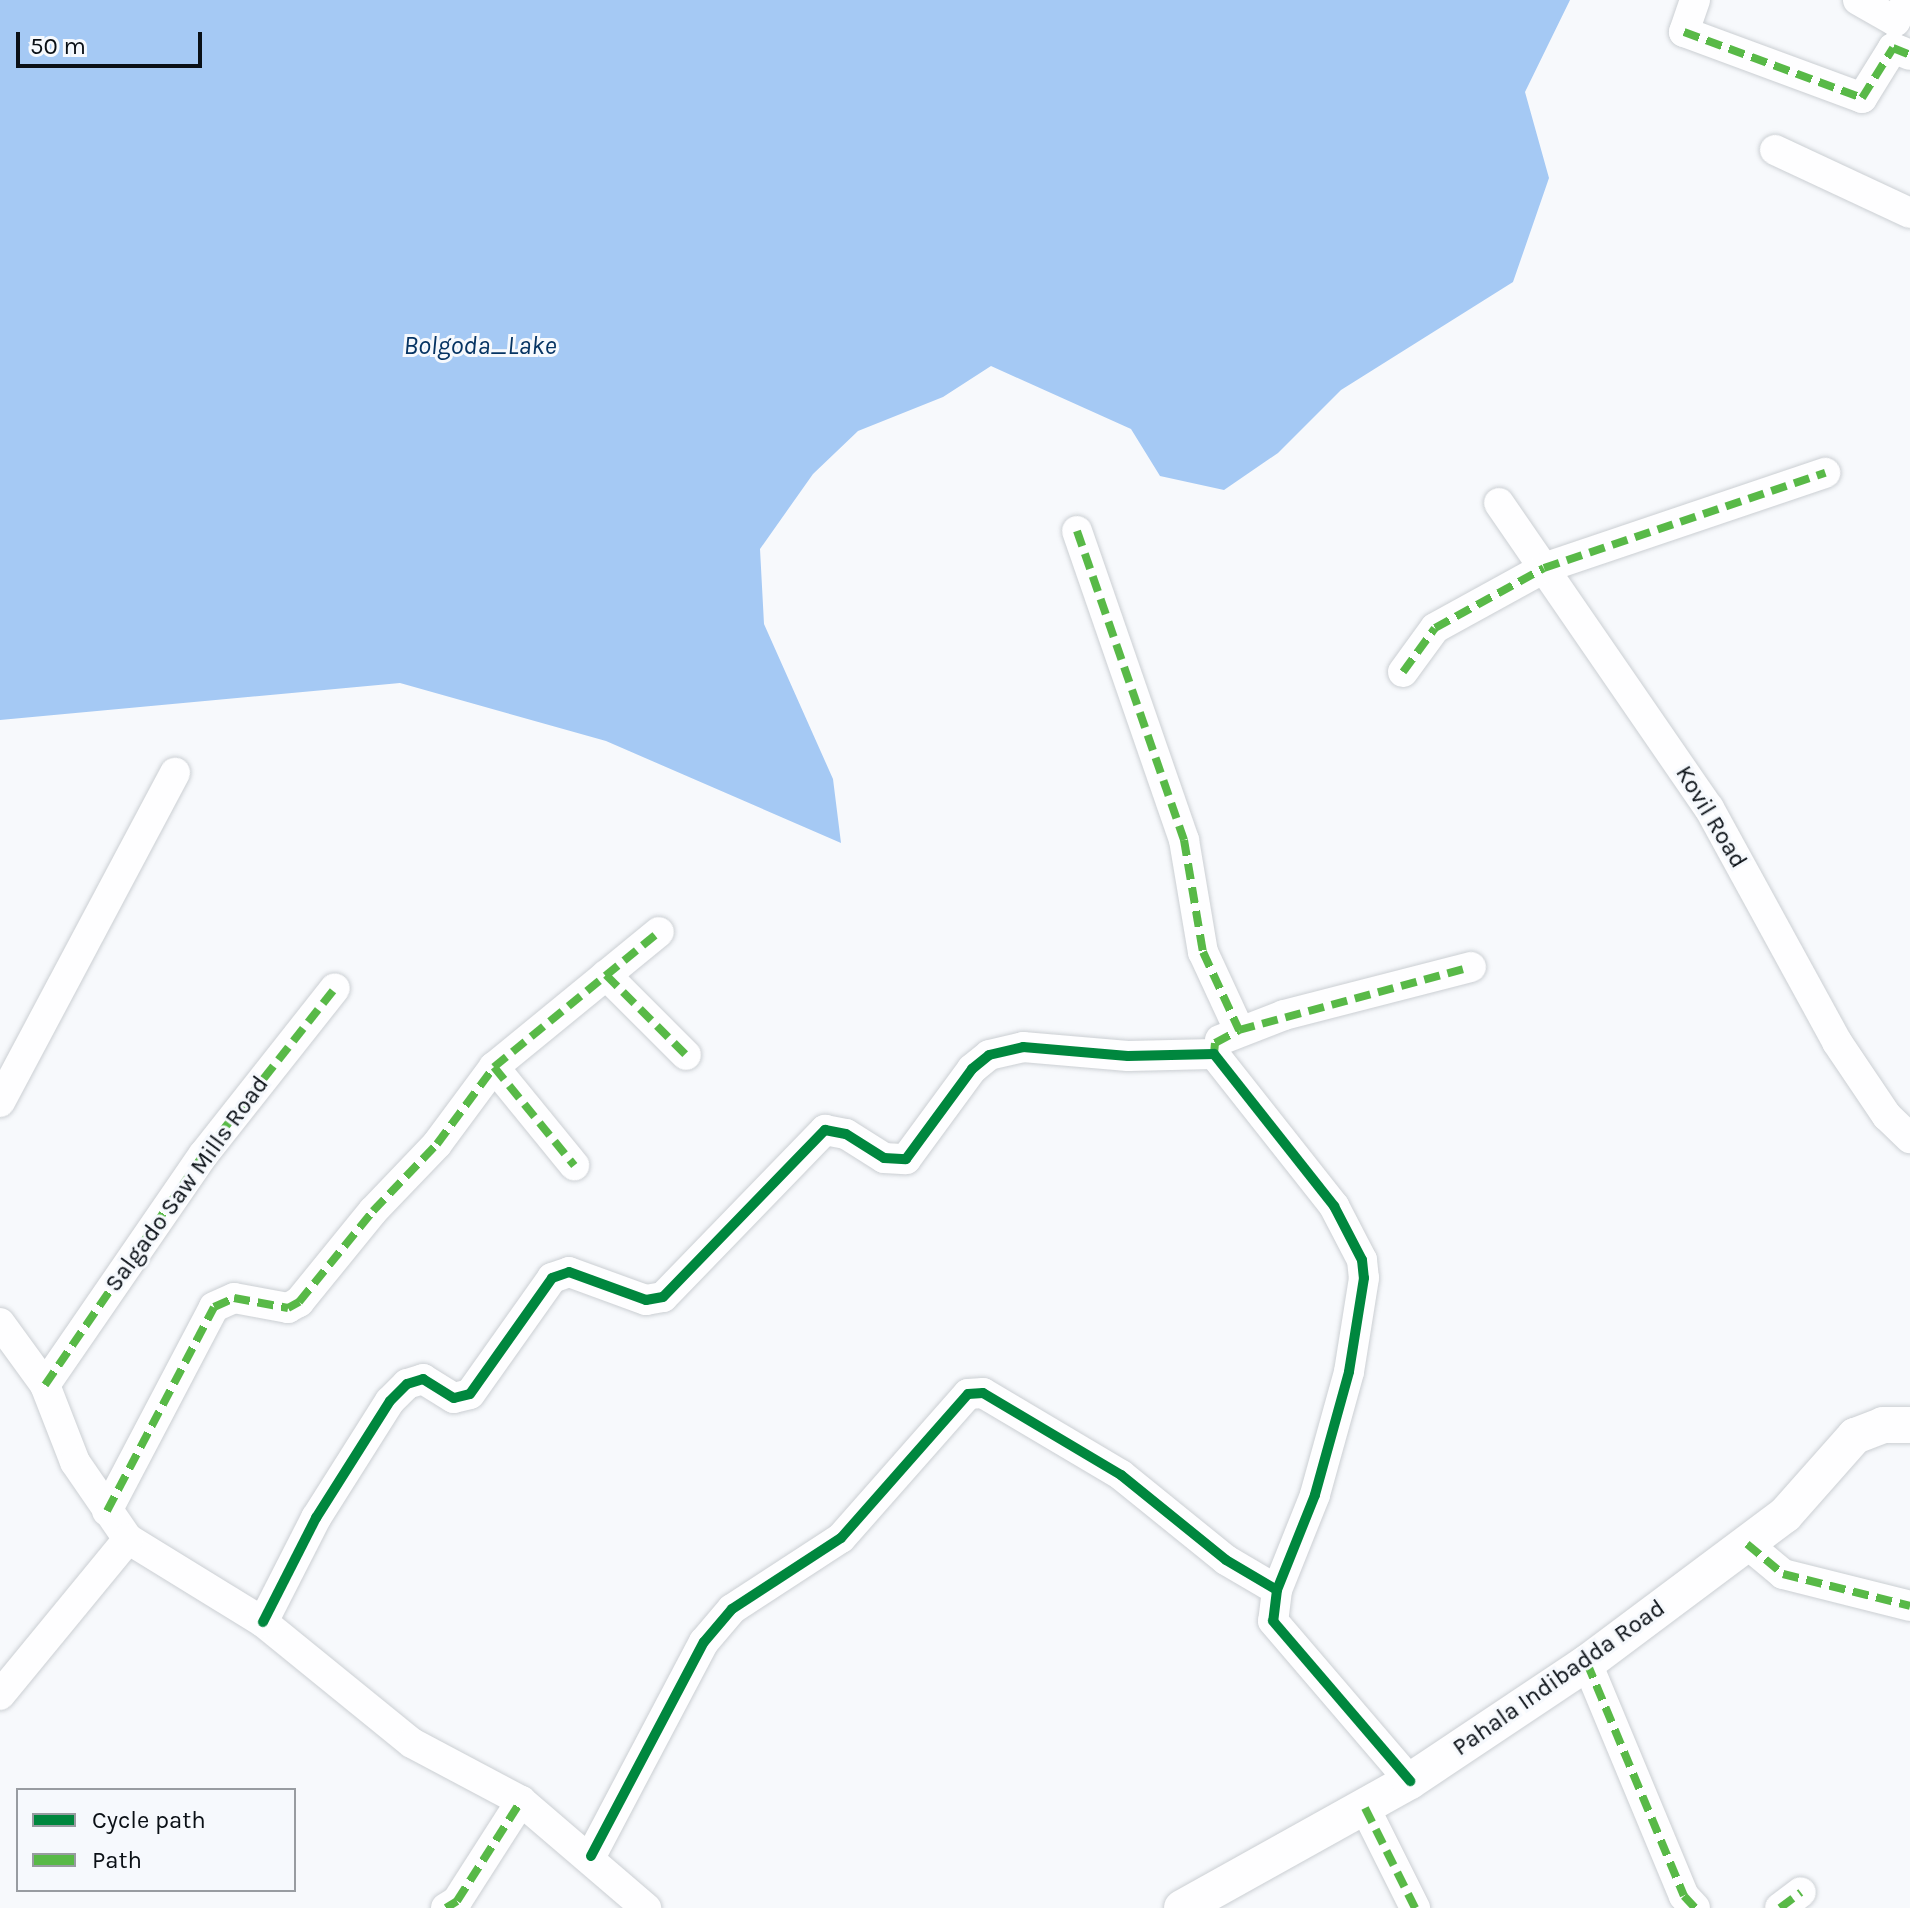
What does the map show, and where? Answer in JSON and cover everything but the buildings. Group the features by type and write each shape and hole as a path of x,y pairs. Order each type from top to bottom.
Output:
{"street":[{"path":"1695,0 1684,32 1862,98 1893,48 1910,55"},
{"path":"1858,0 1895,21 1908,0"},
{"path":"1775,150 1910,213"},
{"path":"1403,672 1435,628 1544,568 1825,473"},
{"name":"Kovil Road","path":"1499,503 1709,808 1837,1042 1887,1116 1910,1138"},
{"path":"1077,531 1184,840 1203,952 1239,1030"},
{"path":"0,1102 175,773"},
{"path":"107,1511 214,1307 234,1298 288,1308 299,1302 373,1211 437,1144 494,1067 659,932"},
{"path":"1410,1781 1285,1640 1273,1621 1277,1590 1315,1495 1349,1372 1364,1278 1362,1260 1334,1206 1214,1054 1215,1043 1239,1030 1471,967"},
{"path":"606,975 686,1055"},
{"name":"Salgado Saw Mills Road","path":"45,1385 204,1154 335,988"},
{"path":"263,1622 316,1518 390,1401 407,1384 423,1379 454,1398 470,1394 552,1278 569,1272 646,1300 663,1297 825,1130 846,1134 884,1158 906,1159 972,1069 989,1055 1023,1047 1128,1056 1214,1054"},
{"path":"494,1067 574,1165"},
{"path":"0,1323 45,1385 75,1462 128,1539 263,1622 412,1743 521,1801 591,1856 646,1908"},
{"path":"591,1856 704,1642 732,1609 841,1538 968,1394 983,1393 1121,1475 1226,1560 1277,1590"},
{"name":"Pahala Indibadda Road","path":"1182,1908 1410,1781 1587,1663 1785,1515 1855,1436 1883,1425 1910,1425"},
{"path":"0,1695 128,1539"},
{"path":"1747,1544 1783,1574 1910,1606"},
{"path":"1587,1663 1684,1896 1695,1908"},
{"path":"446,1908 457,1901 521,1801"},
{"path":"1365,1808 1415,1908"}],"water":[{"name":"Bolgoda_Lake","path":"0,0 1570,0 1525,92 1549,178 1513,282 1341,390 1278,453 1224,490 1160,476 1131,429 991,366 943,397 858,431 813,474 760,549 764,624 833,779 841,843 606,741 400,683 0,720"}],"marked path":[{"path":"1684,32 1862,98 1893,48 1910,55"},
{"path":"1403,672 1435,628 1544,568 1825,473"},
{"path":"1077,531 1184,840 1203,952 1239,1030"},
{"path":"107,1511 214,1307 234,1298 288,1308 299,1302 373,1211 437,1144 494,1067 659,932"},
{"path":"1214,1054 1215,1043 1239,1030 1471,967"},
{"path":"606,975 686,1055"},
{"path":"45,1385 204,1154 335,988"},
{"path":"494,1067 574,1165"},
{"path":"1747,1544 1783,1574 1910,1606"},
{"path":"1587,1663 1684,1896 1695,1908"},
{"path":"446,1908 457,1901 521,1801"},
{"path":"1365,1808 1415,1908"},
{"path":"1780,1908 1801,1892"}],"cycle path":[{"path":"263,1622 316,1518 390,1401 407,1384 423,1379 454,1398 470,1394 552,1278 569,1272 646,1300 663,1297 825,1130 846,1134 884,1158 906,1159 972,1069 989,1055 1023,1047 1128,1056 1214,1054 1334,1206 1362,1260 1364,1278 1349,1372 1315,1495 1277,1590 1273,1621 1410,1781"},
{"path":"591,1856 704,1642 732,1609 841,1538 968,1394 983,1393 1121,1475 1226,1560 1277,1590"}]}
